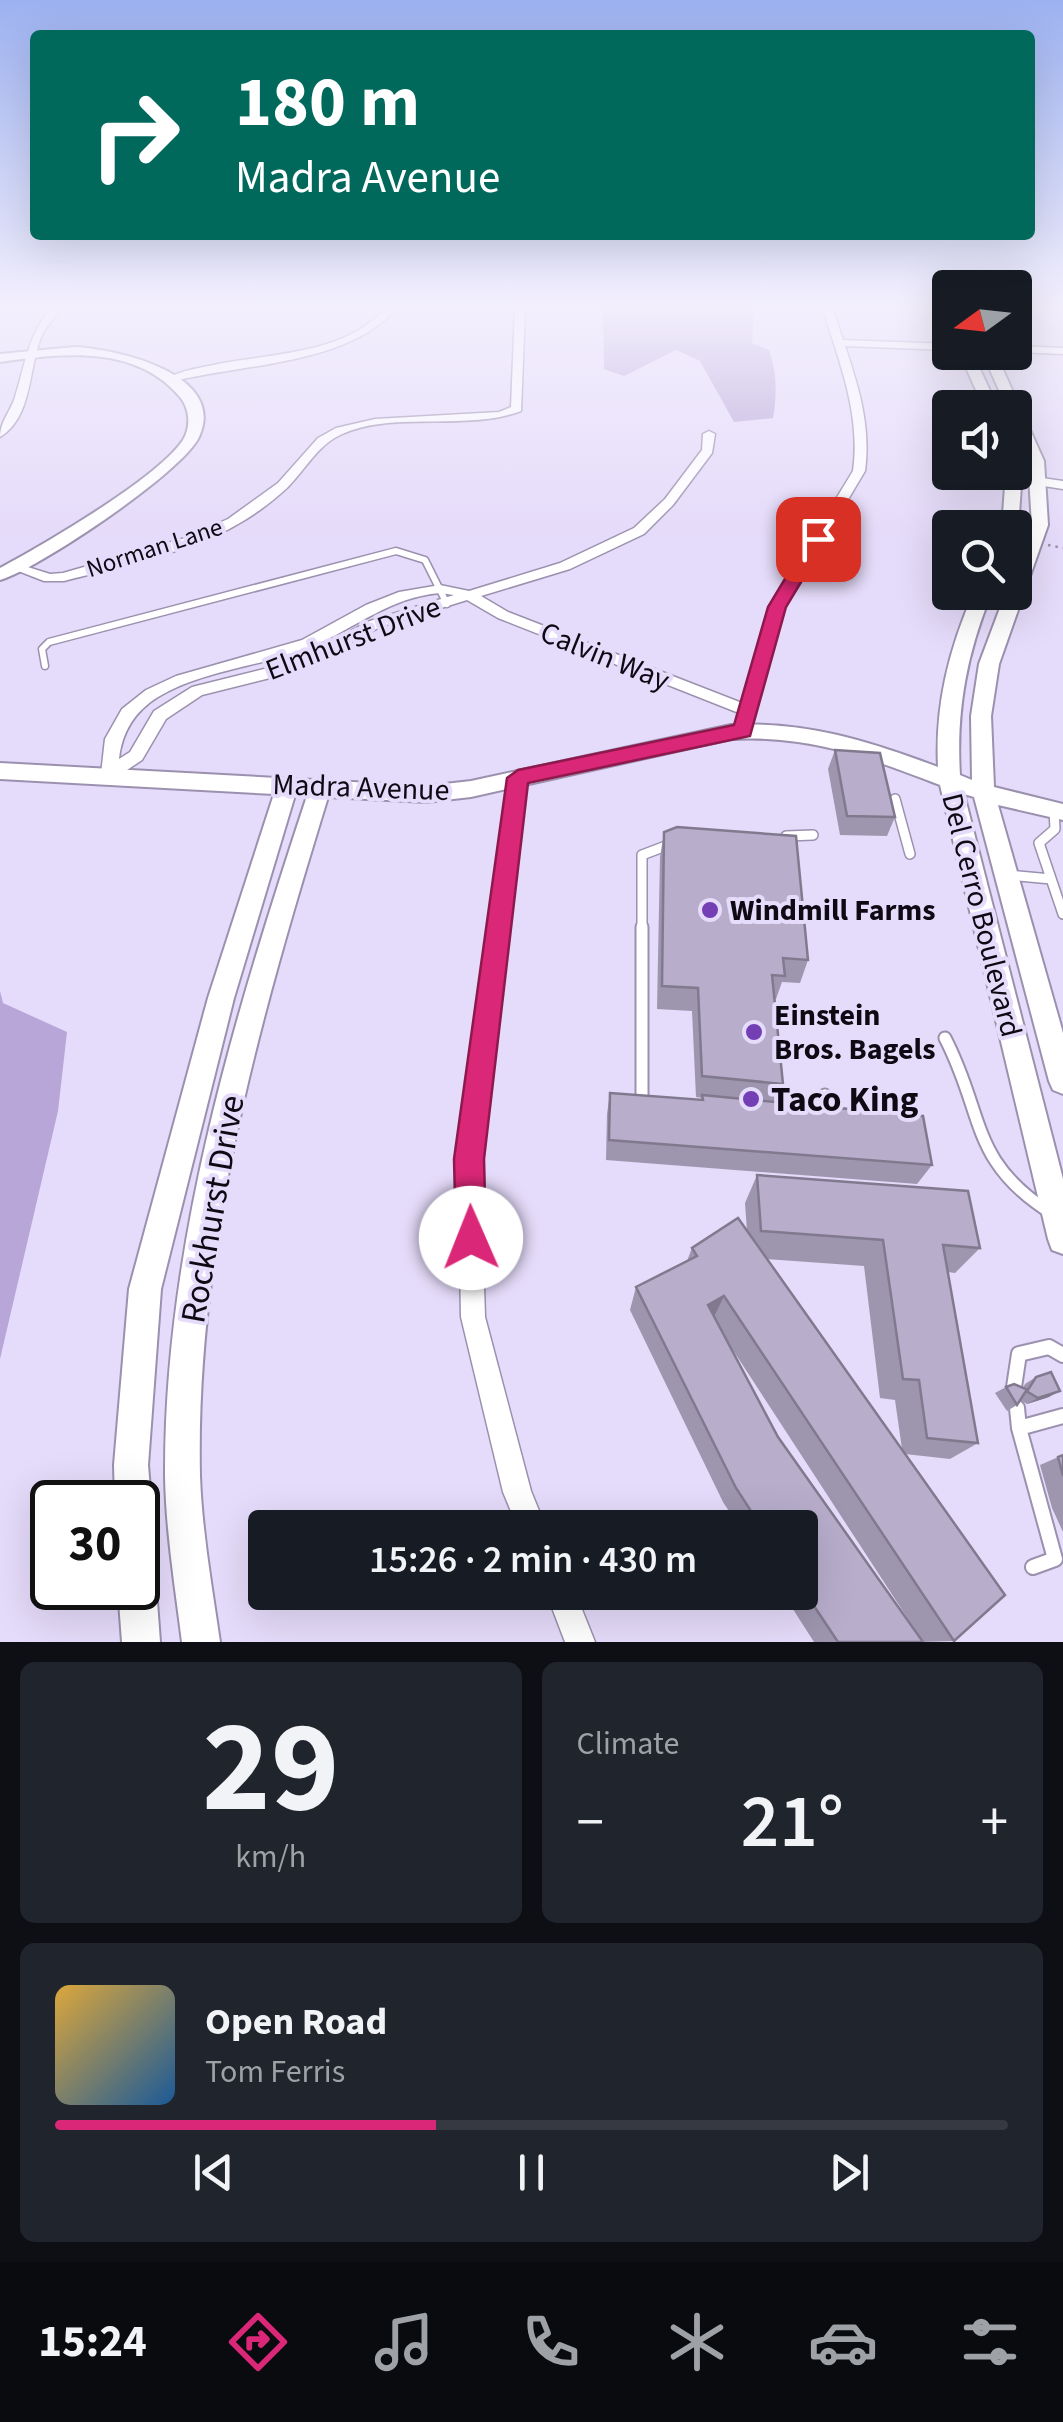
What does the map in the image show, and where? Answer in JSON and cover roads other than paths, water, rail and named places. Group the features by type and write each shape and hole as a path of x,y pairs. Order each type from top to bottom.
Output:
{"street":[{"path":"0,434 18,410 23,386"},
{"path":"8,571 162,470 185,448 194,434 196,412 175,386"},
{"name":"Norman Lane","path":"8,571 49,578 64,576 190,541 258,506 322,440 359,424 510,413 519,403 519,386"},
{"path":"745,721 777,607 859,471 862,431 850,386"},
{"name":"Elmhurst Drive","path":"444,596 375,624 293,667 222,682 182,698 160,715 136,756 109,774 107,754 120,728 136,707 164,686 218,665 283,652 399,596 466,594 565,566 639,531 669,502 708,450 708,434"},
{"name":"Del Cerro Boulevard","path":"1032,452 1040,482 1040,525 989,664 981,716 983,791 1063,1082"},
{"path":"1032,480 1063,485"},
{"name":"Calvin Way","path":"466,594 503,615 745,721"},
{"name":"Del Cerro Boulevard","path":"976,610 964,635 952,680 946,741 949,778 1060,1223"},
{"name":"Madra Avenue","path":"0,771 427,794 518,778 745,721 808,734 949,778 1059,822"},
{"path":"518,778 469,1159 473,1317 525,1510"},
{"name":"Rockhurst Drive","path":"132,1480 146,1289 221,998 287,786"},
{"name":"Rockhurst Drive","path":"201,1642 182,1457 193,1288 223,1118 320,788"},
{"path":"139,1610 141,1642"},
{"path":"567,1610 580,1642"}],"lane":[{"path":"45,666 42,649 49,642 396,551 423,556 442,582 444,596"},
{"path":"896,799 910,854"},
{"path":"1059,822 1039,843 1063,914"},
{"path":"774,837 813,835"},
{"path":"657,1103 638,1101 642,855 678,841"},
{"path":"1005,875 1051,879"},
{"path":"946,1038 962,1067 989,1161 1024,1198 1060,1223"},
{"path":"788,1116 806,1118 825,1095"},
{"path":"1014,1387 1019,1354 1049,1347 1063,1356"},
{"path":"1017,1408 1055,1559 1033,1567"},
{"path":"1020,1428 1063,1416"}],"place":[{"name":"Windmill Farms","path":"710,910"},
{"name":"Einstein Bros. Bagels","path":"754,1032"},
{"name":"Taco King","path":"751,1099"}]}
